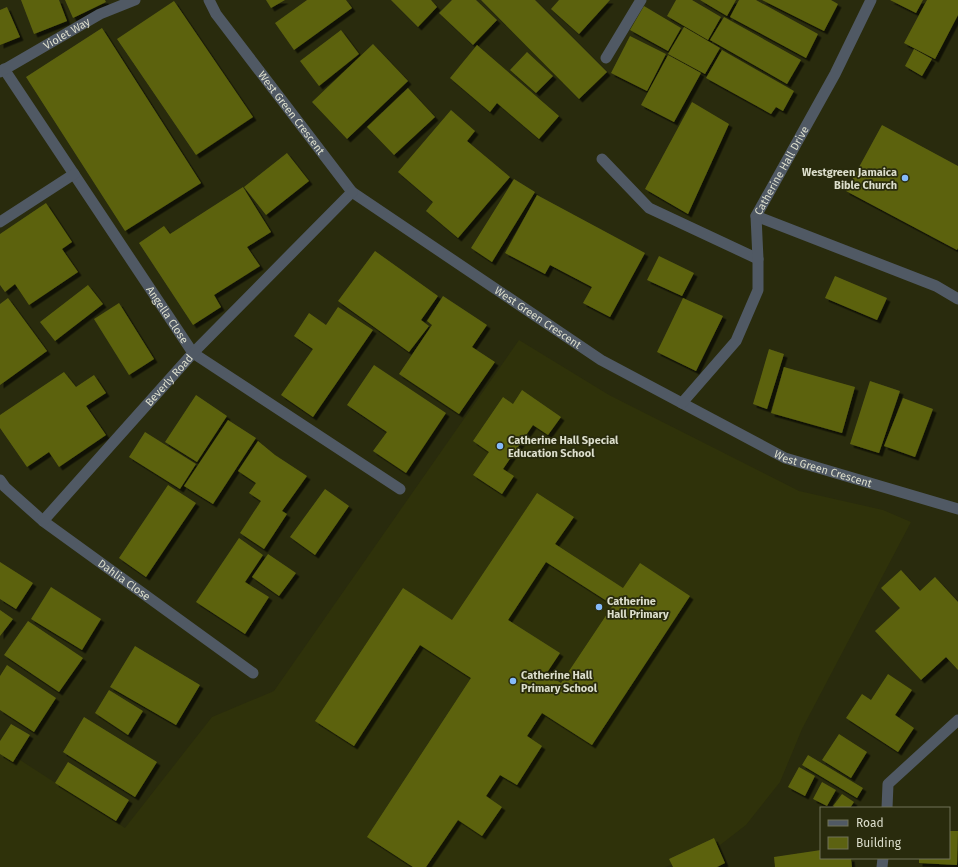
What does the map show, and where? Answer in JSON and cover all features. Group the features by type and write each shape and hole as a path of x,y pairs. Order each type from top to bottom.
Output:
{"street":[{"name":"Violet Way","path":"2,71 100,14 135,0"},
{"name":"West Green Crescent","path":"209,0 216,14 352,192 601,360 785,458 958,509"},
{"path":"606,58 641,0"},
{"name":"Catherine Hall Drive","path":"682,403 736,341 758,290 756,216 835,74 871,0"},
{"name":"Angella Close","path":"2,71 74,174 193,353 400,489"},
{"path":"602,158 649,208 758,259"},
{"path":"0,222 74,174"},
{"name":"Beverly Road","path":"43,521 193,353 352,192"},
{"path":"756,216 936,286 958,299"},
{"name":"Dahlia Close","path":"2,486 43,521 253,674"},
{"path":"886,807 888,784 958,720"}],"shaded area":[{"name":"Catherine Hall Primary","path":"519,340 609,395 799,491 883,510 911,522 802,729 780,782 746,825 711,852 665,867 0,867 0,747 125,828 212,717 274,691"}],"building":[{"path":"21,0 59,0 67,21 34,34"},
{"path":"65,0 105,0 106,2 73,18"},
{"path":"266,0 285,0 271,8"},
{"path":"307,0 346,0 352,8 294,50 275,23"},
{"path":"391,0 431,0 437,7 418,27"},
{"path":"452,0 476,0 497,20 473,45 439,13"},
{"path":"481,0 535,0 607,72 579,99"},
{"path":"559,0 610,0 579,34 551,9"},
{"path":"676,0 692,0 721,17 708,40 667,16"},
{"path":"700,0 736,0 727,16"},
{"path":"739,0 756,0 818,34 806,58 730,17"},
{"path":"762,0 831,0 838,4 824,31"},
{"path":"890,0 923,0 916,13"},
{"path":"927,0 958,0 958,15 935,59 904,43"},
{"path":"174,1 253,117 196,155 117,39"},
{"path":"644,6 681,28 668,51 630,30"},
{"path":"7,7 20,37 0,45 0,10"},
{"path":"724,17 801,60 787,84 710,40"},
{"path":"684,27 720,48 705,74 668,54"},
{"path":"102,28 201,183 125,231 26,77"},
{"path":"341,30 359,54 319,86 300,61"},
{"path":"630,36 666,54 647,91 611,73"},
{"path":"373,44 408,81 347,139 312,102"},
{"path":"477,45 559,116 539,139 497,103 490,112 450,78"},
{"path":"914,49 932,59 922,76 905,66"},
{"path":"722,50 794,91 783,111 776,107 771,114 706,78"},
{"path":"527,52 553,76 536,93 510,70"},
{"path":"668,55 701,73 674,122 641,105"},
{"path":"408,88 435,117 394,155 367,127"},
{"path":"692,102 729,124 688,214 645,189"},
{"path":"451,110 475,131 467,141 510,177 458,238 426,211 433,202 398,172"},
{"name":"Westgreen Jamaica Bible Church","path":"882,125 958,166 957,250 846,191"},
{"path":"287,153 309,181 266,215 244,187"},
{"path":"514,179 535,192 492,262 471,248"},
{"path":"243,187 271,232 247,247 260,266 214,295 221,307 193,325 139,243 164,226 170,234"},
{"path":"537,195 645,253 610,317 583,303 592,287 550,265 545,274 505,253"},
{"path":"46,203 72,242 62,249 78,272 29,305 15,284 5,292 0,285 0,234"},
{"path":"375,251 438,296 421,320 429,326 409,352 338,301"},
{"path":"659,256 694,273 682,296 647,280"},
{"path":"835,276 887,298 877,320 825,298"},
{"path":"88,285 103,304 55,341 40,322"},
{"path":"443,296 487,325 472,347 495,362 459,414 399,374 432,325 427,321"},
{"path":"8,298 47,351 0,385 0,304"},
{"path":"683,298 723,316 696,371 657,352"},
{"path":"119,303 154,359 129,375 94,319"},
{"path":"338,307 373,330 313,417 281,395 313,349 294,336 309,313 326,325"},
{"path":"769,349 784,354 767,409 753,404"},
{"path":"374,365 446,413 406,473 373,451 387,432 347,405"},
{"path":"784,367 855,387 842,433 771,413"},
{"path":"64,372 76,387 94,375 106,393 86,406 106,435 59,467 49,452 27,467 0,428 0,415"},
{"path":"870,381 900,391 879,453 850,444"},
{"name":"Catherine Hall Special Education School","path":"522,390 561,417 548,435 533,425 503,469 514,476 502,494 473,475 489,452 473,441 503,397 513,404"},
{"path":"196,395 227,416 197,462 165,442"},
{"path":"903,398 933,409 915,457 884,446"},
{"path":"228,420 256,438 213,504 184,486"},
{"path":"145,432 196,464 180,489 129,457"},
{"path":"258,441 275,455 307,476 282,511 287,514 264,549 240,533 261,501 249,493 256,483 238,471"},
{"path":"168,485 196,503 146,577 119,558"},
{"path":"325,489 349,506 315,555 290,537"},
{"name":"Catherine Hall Primary School","path":"537,493 574,517 555,544 623,588 640,563 690,596 592,745 542,713 527,736 542,746 517,785 500,775 486,796 502,807 482,836 458,820 426,867 413,867 367,837 471,678 420,645 354,746 315,721 403,588 452,620","holes":["546,562 613,605 561,683 546,674 560,653 508,620"]},
{"path":"239,538 263,555 245,582 269,597 245,634 196,602"},
{"path":"268,554 296,573 279,596 252,577"},
{"path":"0,562 33,583 16,609 0,599"},
{"path":"901,570 920,591 935,577 958,602 958,670 946,657 921,680 875,631 900,608 881,588"},
{"path":"51,587 101,619 82,650 31,619"},
{"path":"0,610 13,619 0,636"},
{"path":"28,621 83,658 59,692 4,655"},
{"path":"135,646 200,685 176,725 110,687"},
{"path":"7,665 56,698 34,732 0,710 0,676"},
{"path":"888,674 912,690 895,715 914,728 898,752 846,718 862,694 871,700"},
{"path":"109,690 143,711 128,735 95,713"},
{"path":"84,717 157,762 135,797 63,752"},
{"path":"11,724 30,735 13,762 0,754 0,741"},
{"path":"839,734 867,752 851,778 822,760"},
{"path":"808,755 863,788 857,798 802,765"},
{"path":"68,762 129,800 116,821 55,783"},
{"path":"799,767 815,776 805,796 788,787"},
{"path":"822,782 836,790 827,806 813,799"},
{"path":"842,794 854,802 851,807 833,806"},
{"path":"950,831 958,831 957,865 919,863 919,859 950,859"},
{"path":"714,838 725,863 717,867 673,867 669,859"},
{"path":"820,850 820,859 851,859 852,867 775,867 774,857"}],"place":[{"name":"Westgreen Jamaica Bible Church","path":"905,178"},
{"name":"Catherine Hall Special Education School","path":"500,446"},
{"name":"Catherine Hall Primary","path":"599,607"},
{"name":"Catherine Hall Primary School","path":"513,681"}]}
